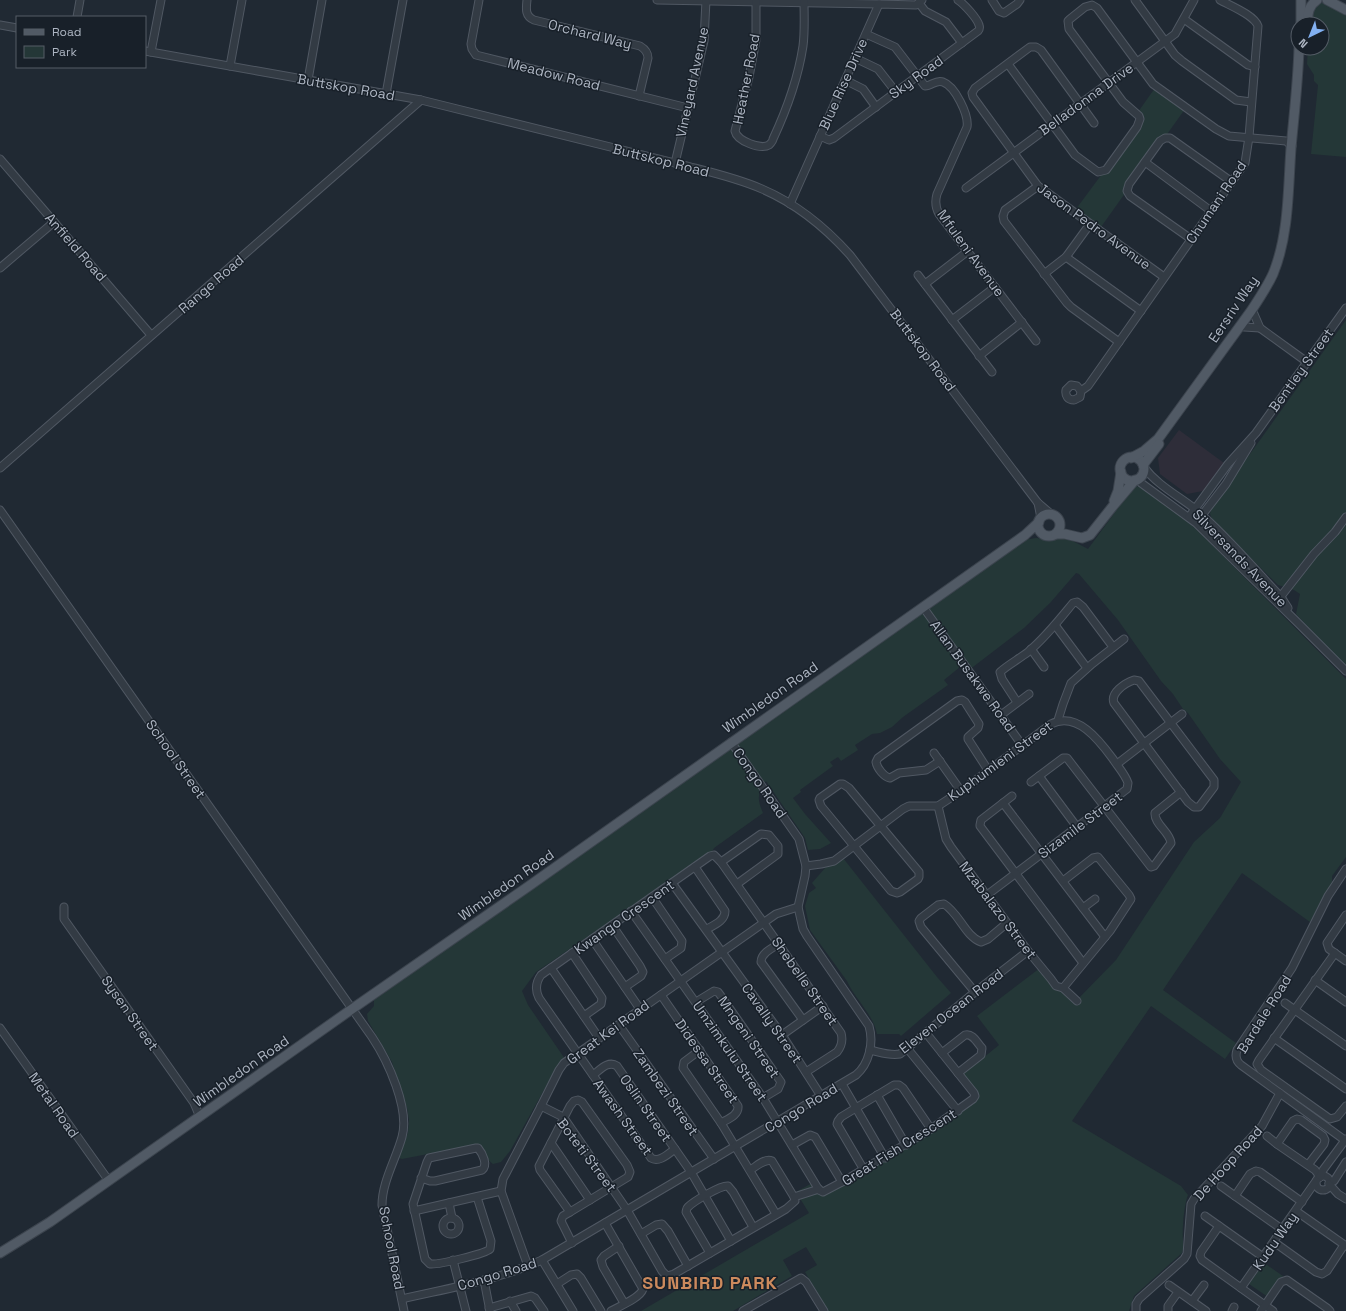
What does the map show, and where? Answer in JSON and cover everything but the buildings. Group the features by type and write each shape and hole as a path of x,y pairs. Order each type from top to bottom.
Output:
{"main road":[{"path":"1301,16 1302,0"},
{"path":"1306,0 1306,16"},
{"path":"1308,16 1311,4 1316,0"},
{"path":"1327,0 1346,10"},
{"name":"Eersriv Way","path":"1131,458 1144,451 1158,439 1268,285 1280,254 1284,230 1289,144 1293,134 1298,56"},
{"name":"Eersriv Way","path":"1143,466 1254,314 1275,278 1286,244 1288,231 1303,56"},
{"path":"1025,535 1044,534 1049,536 1065,534 1082,538 1090,535 1113,506 1142,475 1143,466 1137,459 1131,458 1125,460 1122,464 1118,492 1113,506"},
{"path":"1121,472 1126,479 1136,480"},
{"path":"1044,534 1039,529 1040,520 1046,514 1051,514 1057,517 1060,523 1076,536"},
{"name":"Wimbledon Road","path":"0,1253 50,1222 529,886 1025,535 1040,520"},
{"path":"1056,534 1060,528 1060,523"}],"street":[{"path":"77,16 80,0"},
{"path":"148,52 161,0"},
{"path":"230,66 242,0"},
{"path":"308,80 322,0"},
{"path":"386,94 403,0"},
{"name":"Meadow Road","path":"479,0 471,44 472,49 476,54 688,108"},
{"name":"Orchard Way","path":"527,0 526,13 529,18 640,46 644,49 648,55 648,58 639,96"},
{"path":"657,0 804,1 914,5 920,2 925,11 946,22 962,43"},
{"name":"Sky Road","path":"820,136 828,140 832,139 978,31 980,27 979,24 965,5 958,0"},
{"path":"992,0 999,11 1004,13 1017,4 1020,0"},
{"path":"1135,0 1175,54 1182,61 1240,102 1251,102"},
{"name":"Belladonna Drive","path":"966,188 1013,152 1166,42 1175,34 1194,0"},
{"name":"Chumani Road","path":"1081,391 1088,386 1246,163 1258,31 1256,23 1252,18 1220,0"},
{"path":"1334,0 1346,6"},
{"name":"Vineyard Avenue","path":"675,163 704,41 706,1"},
{"name":"Heather Road","path":"756,1 756,40 749,77 736,126 736,135 743,141 763,147 770,144 774,140 788,105 796,79 803,46 804,1"},
{"name":"Blue Rise Drive","path":"790,204 879,4"},
{"path":"1094,123 1039,48 1030,47 1008,64 1075,155 1098,172 1106,170 1137,127 1140,119 1126,106 1069,28 1068,21 1070,19 1085,7 1092,5 1097,8 1153,84 1216,129 1229,136 1249,137 1289,144"},
{"path":"1184,19 1248,65 1255,67"},
{"path":"0,25 16,28"},
{"path":"866,34 895,47 917,77"},
{"name":"Buttskop Road","path":"148,52 421,100 675,163 741,181 762,189 790,204 817,222 850,255 1038,503 1051,514"},
{"path":"855,58 878,69 896,92"},
{"name":"Jason Pedro Avenue","path":"1008,64 975,88 972,93 973,97 1013,152 1038,186 1164,277"},
{"name":"Mfuleni Avenue","path":"917,77 925,86 929,86 938,81 947,84 961,103 967,116 967,127 937,194 936,204 939,214 1036,340"},
{"path":"845,80 863,89 876,107"},
{"name":"Range Road","path":"0,468 421,100"},
{"path":"1191,239 1128,194 1127,191 1129,184 1163,138 1168,138 1232,182"},
{"name":"Anfield Road","path":"0,159 151,336"},
{"path":"1145,162 1211,211"},
{"path":"1038,186 1005,210 1003,216 1004,221 1071,307 1119,342"},
{"path":"0,268 54,222"},
{"path":"1044,274 1066,257 1090,224"},
{"path":"925,284 968,251"},
{"path":"1066,257 1141,310"},
{"path":"918,275 992,372"},
{"path":"952,320 995,287"},
{"name":"Bentley Street","path":"1196,523 1235,469 1256,433 1346,308"},
{"path":"1254,314 1260,328 1307,362"},
{"path":"979,356 1022,322"},
{"path":"1244,327 1260,328"},
{"name":"Bentley Street","path":"1189,517 1228,464 1256,433"},
{"path":"1228,464 1235,469"},
{"name":"Silversands Avenue","path":"1143,466 1152,477 1195,509 1219,531 1298,622 1346,671"},
{"name":"Silversands Avenue","path":"1136,480 1189,517 1279,599"},
{"name":"Buttskop Road","path":"1038,503 1040,520"},
{"name":"School Street","path":"0,510 352,1009"},
{"path":"1279,599 1314,554 1335,532 1346,517"},
{"path":"1017,702 1002,680 1000,672 1030,649 1055,625 1073,603 1076,602 1083,607 1113,647"},
{"name":"Allan Busakwe Road","path":"923,607 1022,745"},
{"path":"1055,625 1088,668"},
{"name":"Kuphumleni Street","path":"806,866 834,861 909,806 938,806 961,791 1050,724 1058,720 1071,683 1124,639"},
{"path":"1030,649 1044,667"},
{"path":"1134,680 1138,681 1215,781 1214,787 1197,808 1192,806 1145,743 1113,700 1115,693 1134,680"},
{"path":"1001,715 1029,694"},
{"path":"940,761 926,770 899,773 890,778 885,776 877,766 876,762 878,758 957,701 962,700 965,702 979,724 978,728 968,737 968,739 988,770"},
{"path":"1116,764 1182,714"},
{"name":"Sizamile Street","path":"987,895 1124,792 1128,786 1127,779 1100,743 1087,730 1074,723 1058,720"},
{"name":"Congo Road","path":"402,1299 484,1280 542,1260 842,1084 861,1071 870,1050 871,1033 869,1026 806,936 803,929 798,906 806,866 799,839 731,742"},
{"path":"934,753 961,791"},
{"path":"1031,782 1063,758 1066,758 1151,867 1172,843 1170,837 1156,819 1155,813 1182,792"},
{"path":"1039,776 1077,827"},
{"path":"840,784 846,785 919,872 919,877 900,892 894,893 854,847 821,806 819,800 840,784"},
{"path":"1012,796 981,820 980,825 1083,964"},
{"path":"1004,803 1105,937"},
{"name":"Mzabalazo Street","path":"938,806 948,844 1054,984 1063,988 1077,1001"},
{"path":"737,884 778,854 778,846 769,834 761,834 721,862 763,922"},
{"name":"Kwango Crescent","path":"578,1053 537,996 536,987 539,978 710,856 714,855 721,862"},
{"path":"1063,881 1093,858 1098,857 1129,895 1130,901 1105,937 1063,988"},
{"path":"695,867 725,911 723,919 707,930"},
{"name":"Bardale Road","path":"1346,869 1328,896 1292,968 1236,1053 1239,1064 1346,1140"},
{"name":"Cavally Street","path":"672,883 782,1035 821,1096"},
{"path":"652,897 682,942 680,949 665,959"},
{"path":"1083,908 1095,899"},
{"path":"975,992 921,927 921,918 938,905 944,904 950,909 972,936 981,942 988,939 1007,923"},
{"name":"Great Kei Road","path":"501,1191 503,1178 561,1066 763,922 776,914 798,906"},
{"name":"Sysen Street","path":"64,907 64,919 194,1103 200,1117"},
{"name":"Umzimkulu Street","path":"631,912 696,1002 778,1121"},
{"path":"1345,918 1328,941 1328,947 1346,961"},
{"name":"Shebelle Street","path":"763,922 841,1033 842,1041 839,1050 806,1072"},
{"path":"612,925 643,972 641,976 625,987"},
{"path":"592,940 640,1009"},
{"path":"778,944 763,955 761,962 803,1020"},
{"name":"Eleven Ocean Road","path":"870,1050 894,1055 900,1054 975,992 1028,951"},
{"path":"1335,953 1258,1060 1258,1065 1261,1070 1329,1118 1336,1118 1346,1106"},
{"path":"572,954 602,998 601,1004 584,1016"},
{"path":"551,968 599,1038"},
{"path":"1315,980 1346,1002"},
{"name":"Mngeni Street","path":"696,1002 714,991 718,992 721,996 781,1082 778,1089 763,1098"},
{"name":"Didessa Street","path":"661,995 738,1106 738,1112 722,1123"},
{"path":"1285,1003 1346,1046"},
{"path":"782,1035 823,1006"},
{"name":"School Road","path":"352,1009 384,1056 404,1111 402,1138 383,1192 382,1205 404,1311"},
{"name":"Zambezi Street","path":"618,1025 714,1159"},
{"name":"Metal Road","path":"0,1028 109,1181"},
{"name":"Great Fish Crescent","path":"819,1189 826,1192 885,1158 958,1111 973,1099 975,1096 974,1093 926,1033"},
{"path":"942,1053 968,1034 971,1035 982,1048 981,1055 958,1073"},
{"path":"1274,1038 1346,1089"},
{"path":"907,1048 958,1111"},
{"path":"700,1050 684,1062 683,1068 722,1123 776,1214"},
{"name":"Awash Street","path":"578,1053 651,1158 658,1160 675,1149"},
{"name":"Oslin Street","path":"593,1075 609,1064 616,1066 691,1172 731,1241"},
{"path":"842,1084 885,1158"},
{"path":"864,1170 838,1124 839,1118 855,1108 894,1085 899,1085 903,1088 931,1129"},
{"name":"De Hoop Road","path":"1136,1311 1136,1304 1139,1299 1184,1259 1187,1254 1191,1204 1194,1199 1262,1126 1280,1093"},
{"path":"877,1095 906,1145"},
{"path":"570,1212 539,1168 564,1118 574,1101 578,1100 582,1102 627,1165 630,1172 629,1176 612,1187 570,1212 563,1216 561,1221 572,1243"},
{"name":"Boteti Street","path":"541,1106 564,1118 627,1210 662,1271 666,1275 670,1276 688,1266"},
{"path":"1277,1144 1293,1121 1297,1119 1302,1120 1323,1136 1325,1140 1324,1144 1308,1166"},
{"path":"778,1121 819,1189 794,1197"},
{"path":"792,1145 810,1135 815,1137 842,1182"},
{"path":"1267,1136 1308,1166 1338,1194 1346,1199"},
{"name":"Kudu Way","path":"1241,1288 1308,1194 1323,1179 1346,1140"},
{"path":"551,1143 590,1200"},
{"path":"421,1178 435,1181 482,1170 485,1166 478,1148 471,1148 429,1158 421,1178 413,1201 425,1260 428,1264 432,1265 489,1250 491,1247 491,1241 477,1196"},
{"path":"641,1234 656,1225 662,1224 668,1231 688,1266 791,1205 795,1201 772,1161 765,1161 750,1170"},
{"path":"1323,1179 1334,1176 1346,1162"},
{"path":"1235,1196 1250,1174 1256,1171 1260,1172 1302,1202"},
{"path":"710,1253 686,1212 690,1206 704,1196 721,1186 728,1186 753,1227"},
{"path":"1221,1186 1283,1230"},
{"path":"414,1211 501,1191 528,1266"},
{"path":"449,1203 452,1218"},
{"path":"1274,1242 1316,1272 1322,1274 1327,1271 1345,1246 1296,1211"},
{"path":"1205,1216 1263,1257"},
{"path":"605,1223 643,1288 640,1294 611,1311"},
{"path":"1219,1226 1201,1252 1200,1258 1202,1261 1241,1288 1263,1308 1273,1311"},
{"path":"619,1246 604,1256 601,1260 624,1303"},
{"path":"453,1260 466,1311"},
{"path":"542,1260 573,1311"},
{"path":"557,1284 571,1275 577,1274 601,1311"},
{"path":"743,1311 756,1308 798,1279 802,1279 806,1282 824,1311"},
{"path":"484,1280 490,1310 510,1301 533,1296 544,1311"},
{"path":"1263,1308 1281,1282 1287,1280 1330,1311"},
{"path":"1169,1285 1203,1310"},
{"path":"1192,1302 1204,1285"},
{"path":"1168,1311 1168,1306 1178,1292"},
{"path":"510,1301 516,1311"}],"shaded area":[{"path":"1179,430 1224,463 1203,491 1187,494 1160,474 1158,458"}],"green space":[{"path":"1318,3 1323,3 1346,12 1346,157 1311,154 1318,85 1314,81 1314,75 1307,64 1308,56 1330,56 1330,16 1311,16 1311,12"},
{"path":"1155,88 1185,109 1101,227 1076,209 1141,126 1138,112"},
{"path":"1346,320 1346,668 1296,614 1300,594 1294,590 1278,585 1213,521 1210,514 1212,507"},
{"path":"1136,486 1143,488 1186,520 1346,679 1346,857 1332,876 1332,882 1310,922 1242,873 1163,990 1236,1043 1225,1059 1151,1006 1072,1121 1181,1186 1188,1195 1185,1204 1182,1253 1134,1296 1129,1311 828,1311 805,1272 817,1265 806,1247 783,1260 792,1276 733,1311 641,1311 809,1213 796,1192 814,1182 827,1193 975,1096 961,1076 999,1045 977,1016 1040,968 1076,1001 1116,960 1194,842 1220,818 1241,782 1220,759 1188,713 1183,709 1173,694 1161,681 1118,620 1079,574 1076,573 1050,603 1024,628 969,670 964,663 944,680 948,685 903,717 892,727 880,733 872,734 855,745 858,750 841,761 838,757 830,762 833,766 800,790 801,792 793,798 831,843 820,849 808,850 805,838 766,781 759,797 763,813 714,848 712,852 536,972 522,991 528,1005 565,1059 559,1063 510,1151 501,1162 493,1164 475,1145 402,1159 399,1158 408,1132 409,1120 407,1108 392,1062 368,1021 367,1014 374,1006 374,1000 744,737 906,625 1024,540 1062,537 1088,549"},
{"path":"843,858 951,993 901,1036 899,1034 877,1034 868,1013 810,930 805,906 809,893 816,888 812,883 826,867"},
{"path":"1264,1263 1283,1276 1268,1297 1249,1284"}],"district":[{"name":"SUNBIRD PARK","path":"710,1283"}]}
